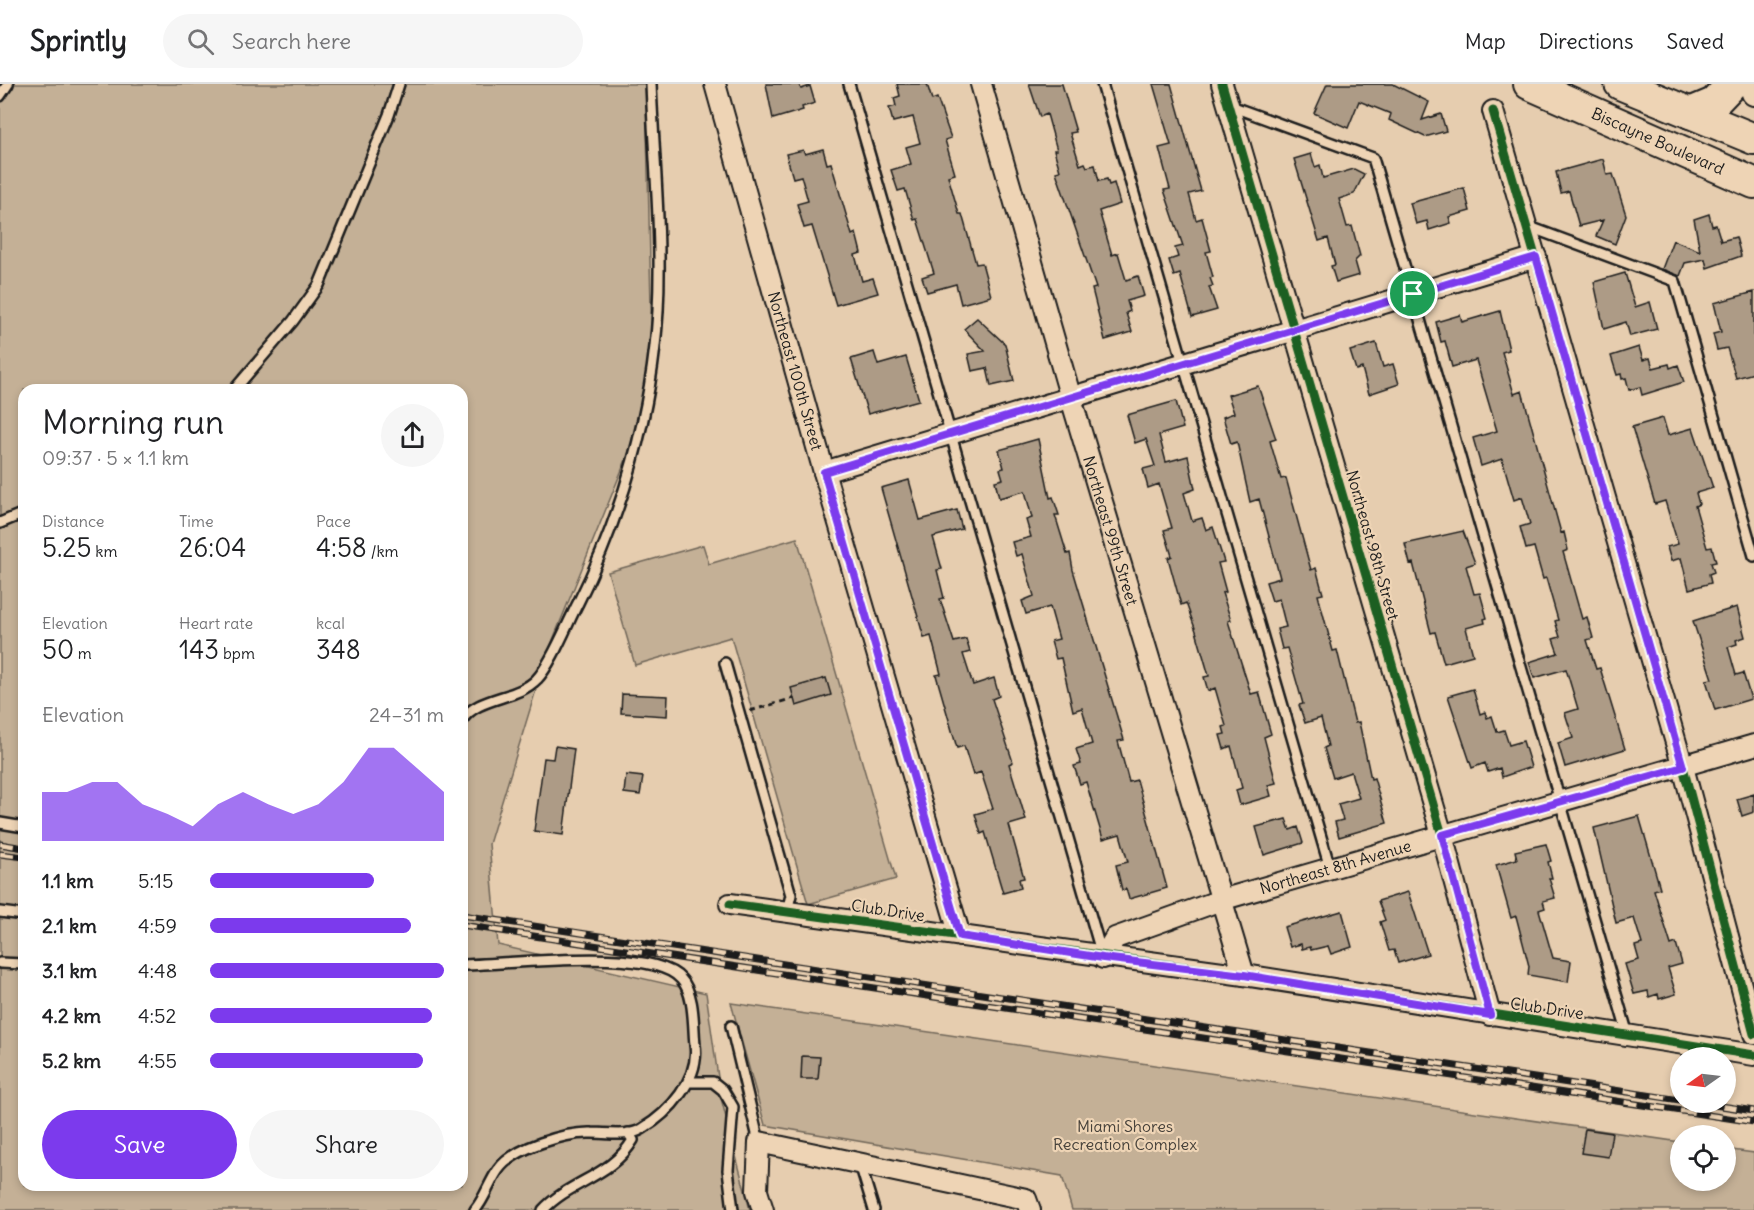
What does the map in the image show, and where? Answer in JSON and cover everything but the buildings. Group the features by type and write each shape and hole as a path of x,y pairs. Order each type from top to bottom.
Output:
{"main road":[{"name":"Biscayne Boulevard","path":"1529,84 1754,183"},
{"path":"1620,84 1754,139"},
{"path":"1690,113 1714,103 1732,84"}],"street":[{"name":"Northeast 100th Street","path":"716,84 824,472 960,936"},
{"name":"Northeast 99th Street","path":"981,84 1070,396 1244,975"},
{"name":"Northeast 98th Street","path":"1222,84 1442,835 1490,1015"},
{"path":"1752,84 1754,93"},
{"path":"1493,111 1683,767 1754,1034"},
{"path":"824,472 1536,257"},
{"name":"Northeast 8th Avenue","path":"1103,958 1114,938 1221,900 1754,745"},
{"name":"Club Drive","path":"730,904 1103,958 1244,975 1754,1055"},
{"path":"763,1210 757,1191 759,1142 1028,1204"}],"lane":[{"path":"0,96 8,84"},
{"path":"239,384 293,321 319,285 390,115 399,84"},
{"path":"468,715 483,704 525,687 537,679 599,559 624,492 645,408 658,313 651,84"},
{"path":"849,84 1103,958"},
{"path":"1102,84 1330,868"},
{"path":"1228,105 1373,158 1628,1035"},
{"path":"1527,226 1675,281 1754,556"},
{"path":"0,523 18,516"},
{"path":"724,663 791,895 787,911"},
{"path":"0,823 18,826"},
{"path":"0,912 18,914"},
{"path":"468,965 573,959 632,961 672,971 682,979 689,996 696,1051 695,1069 689,1082 648,1125 639,1131 628,1133 579,1132 520,1152 507,1159 498,1169 475,1210"},
{"path":"0,963 18,964"},
{"path":"731,1026 759,1142"},
{"path":"689,1082 713,1082 723,1090 733,1107 728,1170 733,1210"},
{"path":"543,1210 558,1197 606,1170 625,1153 633,1140 628,1133"},
{"path":"860,1164 874,1210"}],"path":[{"path":"739,714 794,698"}],"green space":[{"path":"0,84 646,84 653,393 546,657 489,844 498,945 706,993 721,1098 750,1210 0,1210"},
{"path":"797,538 896,879 808,904 731,637 635,665 608,572 703,545 709,564"},
{"name":"Miami Shores Recreation Complex","path":"731,1003 1670,1141 1670,1191 1736,1191 1736,1151 1754,1153 1754,1210 1072,1210 1062,1176 765,1125"}],"railway":[{"path":"0,844 18,847"},
{"path":"0,854 18,856"},
{"path":"468,916 1670,1098"},
{"path":"468,926 1754,1122"},
{"path":"1736,1108 1754,1111"}],"cycle path":[{"path":"1222,84 1442,835 1490,1015"},
{"path":"1493,111 1683,767 1754,1034"},
{"path":"730,904 1244,975 1754,1055"}],"route":[{"path":"1536,257 1683,767 1442,835 1490,1015 1244,975 1103,958 960,936 824,472 1413,294 1536,257"}]}
